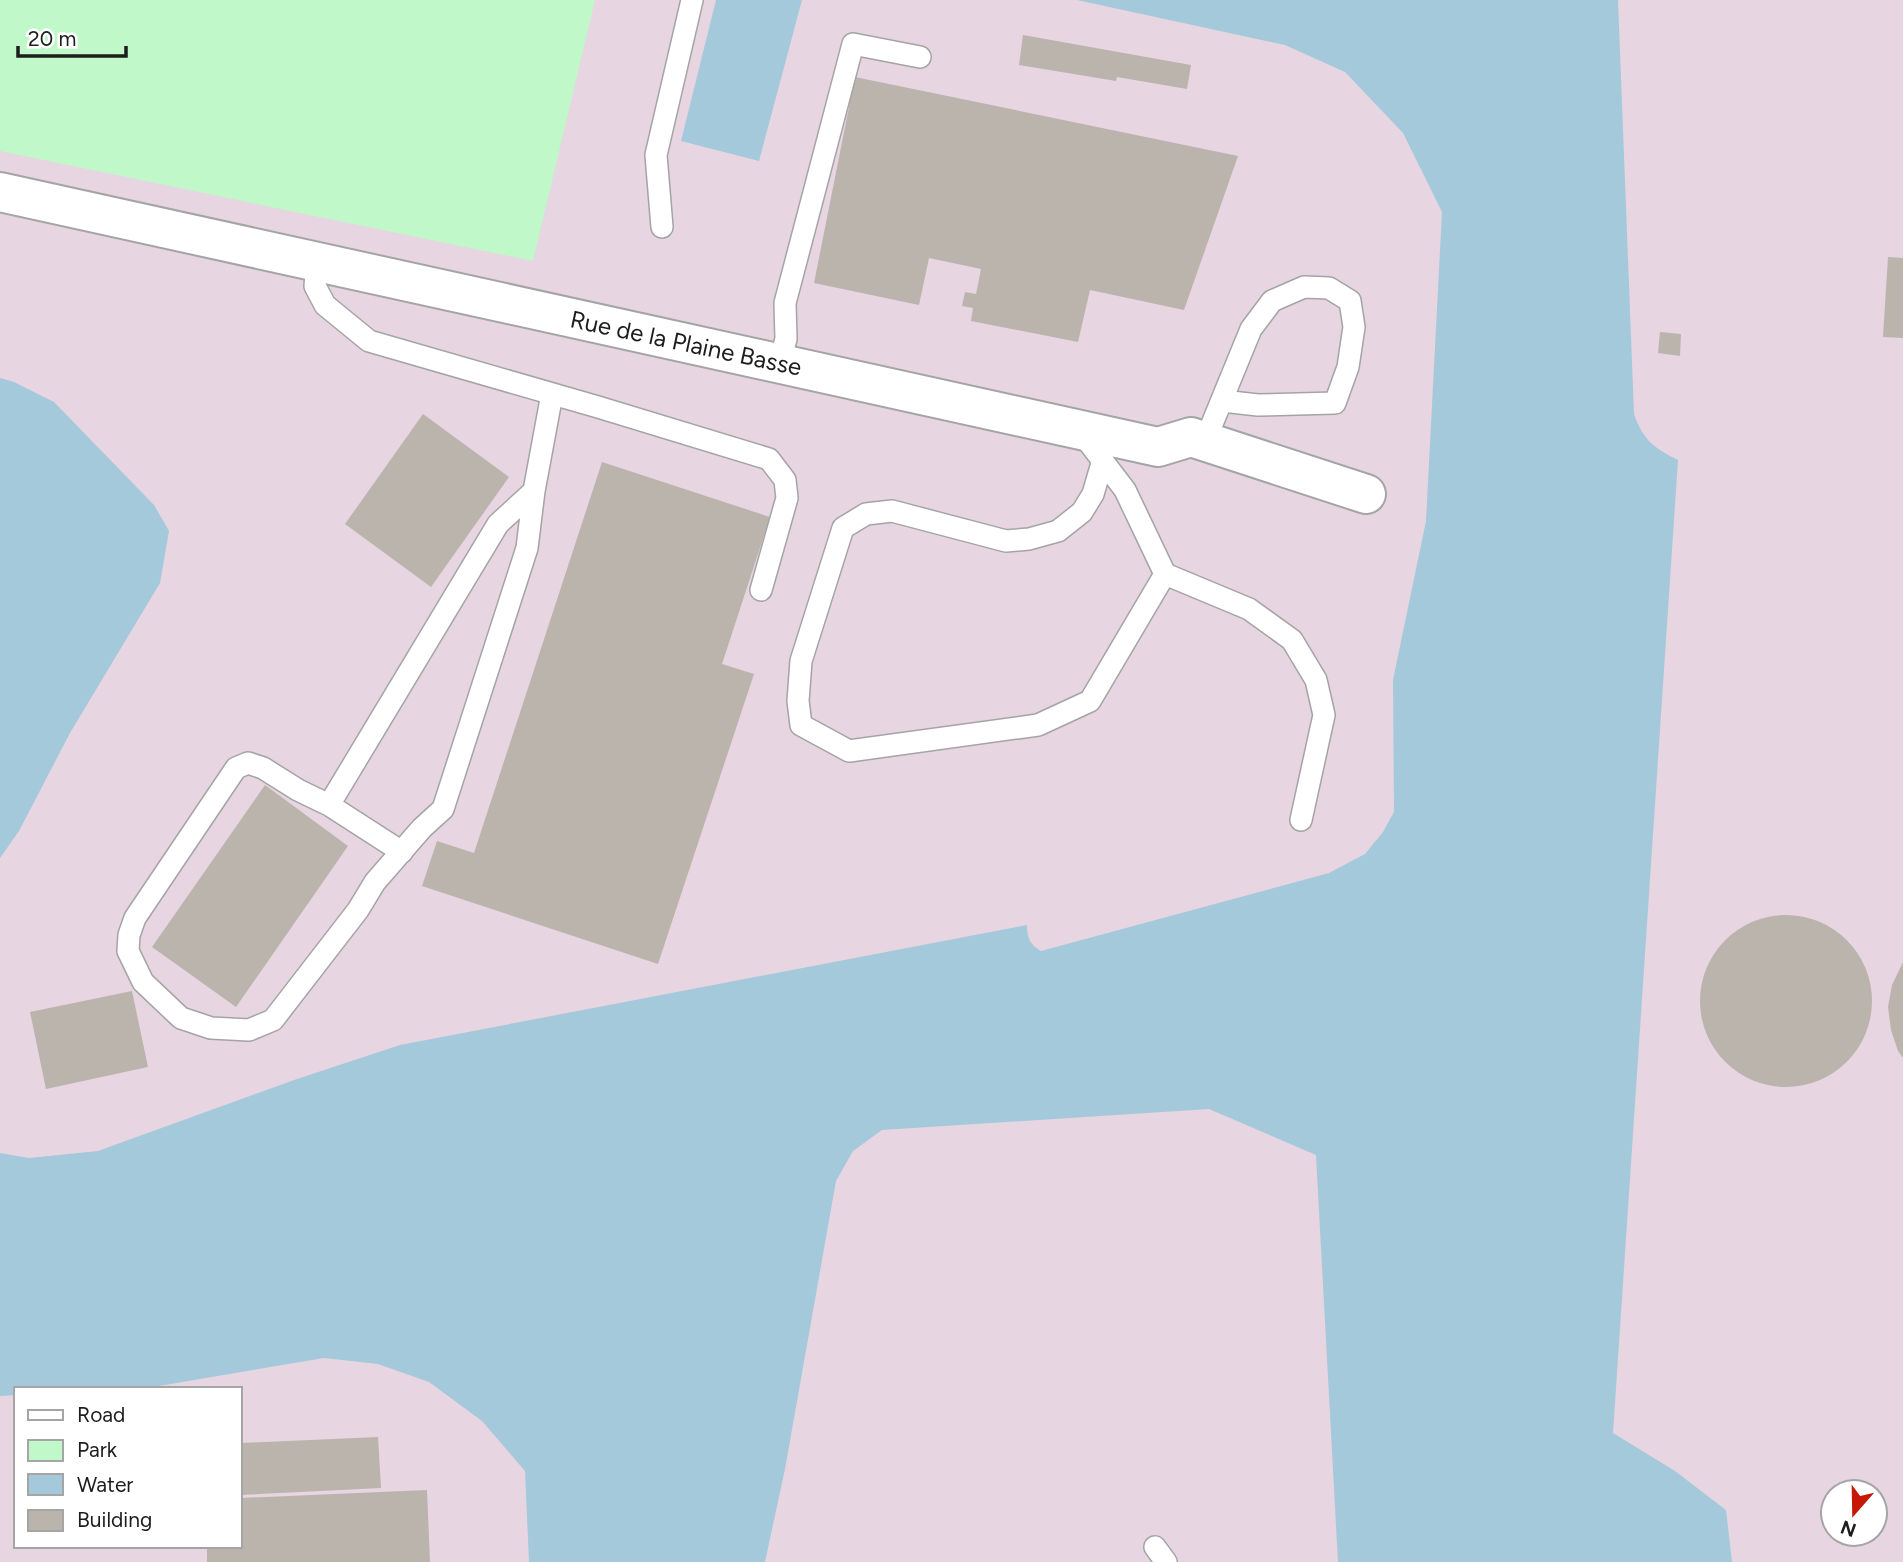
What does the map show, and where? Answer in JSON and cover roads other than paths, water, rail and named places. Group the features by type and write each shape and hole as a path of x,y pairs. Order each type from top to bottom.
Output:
{"street":[{"name":"Rue de la Plaine Basse","path":"0,192 1158,447 1191,436 1367,494"}],"lane":[{"path":"662,227 656,155 692,0"},
{"path":"779,364 786,339 785,303 853,44 920,58"},
{"path":"317,262 315,286 325,305 369,341 769,459 786,480 787,498 761,590"},
{"path":"1205,441 1251,329 1272,301 1304,287 1329,288 1350,301 1354,327 1348,367 1335,403 1258,405 1222,401"},
{"path":"402,852 329,805 263,768 248,763 236,768 135,918 129,935 128,951 143,982 181,1018 211,1028 249,1030 273,1020 358,910 375,882 402,852 422,828 443,809 527,548 534,491 552,394"},
{"path":"1079,430 1125,489 1164,574 1250,609 1292,640 1317,680 1324,715 1301,820"},
{"path":"1102,460 1093,494 1082,512 1058,531 1039,537 1006,541 892,511 866,514 843,528 801,662 798,701 801,725 849,751 1038,725 1090,701 1164,574"},
{"path":"329,805 498,524 534,491"}],"water":[{"path":"716,0 802,0 759,161 681,141"},
{"path":"1077,0 1618,0 1634,414 1650,442 1678,460 1613,1433 1675,1471 1726,1510 1732,1562 1338,1562 1316,1155 1209,1109 882,1130 853,1151 836,1181 785,1469 765,1562 529,1562 525,1471 482,1421 429,1382 378,1364 324,1358 153,1387 14,1387 14,1395 0,1396 0,1153 29,1158 98,1151 400,1045 1027,925 1030,941 1041,951 1329,873 1365,854 1383,832 1394,812 1393,680 1426,521 1442,212 1403,133 1345,72 1285,45"},
{"path":"0,378 54,402 154,505 169,531 160,583 70,733 19,831 0,858"}]}
